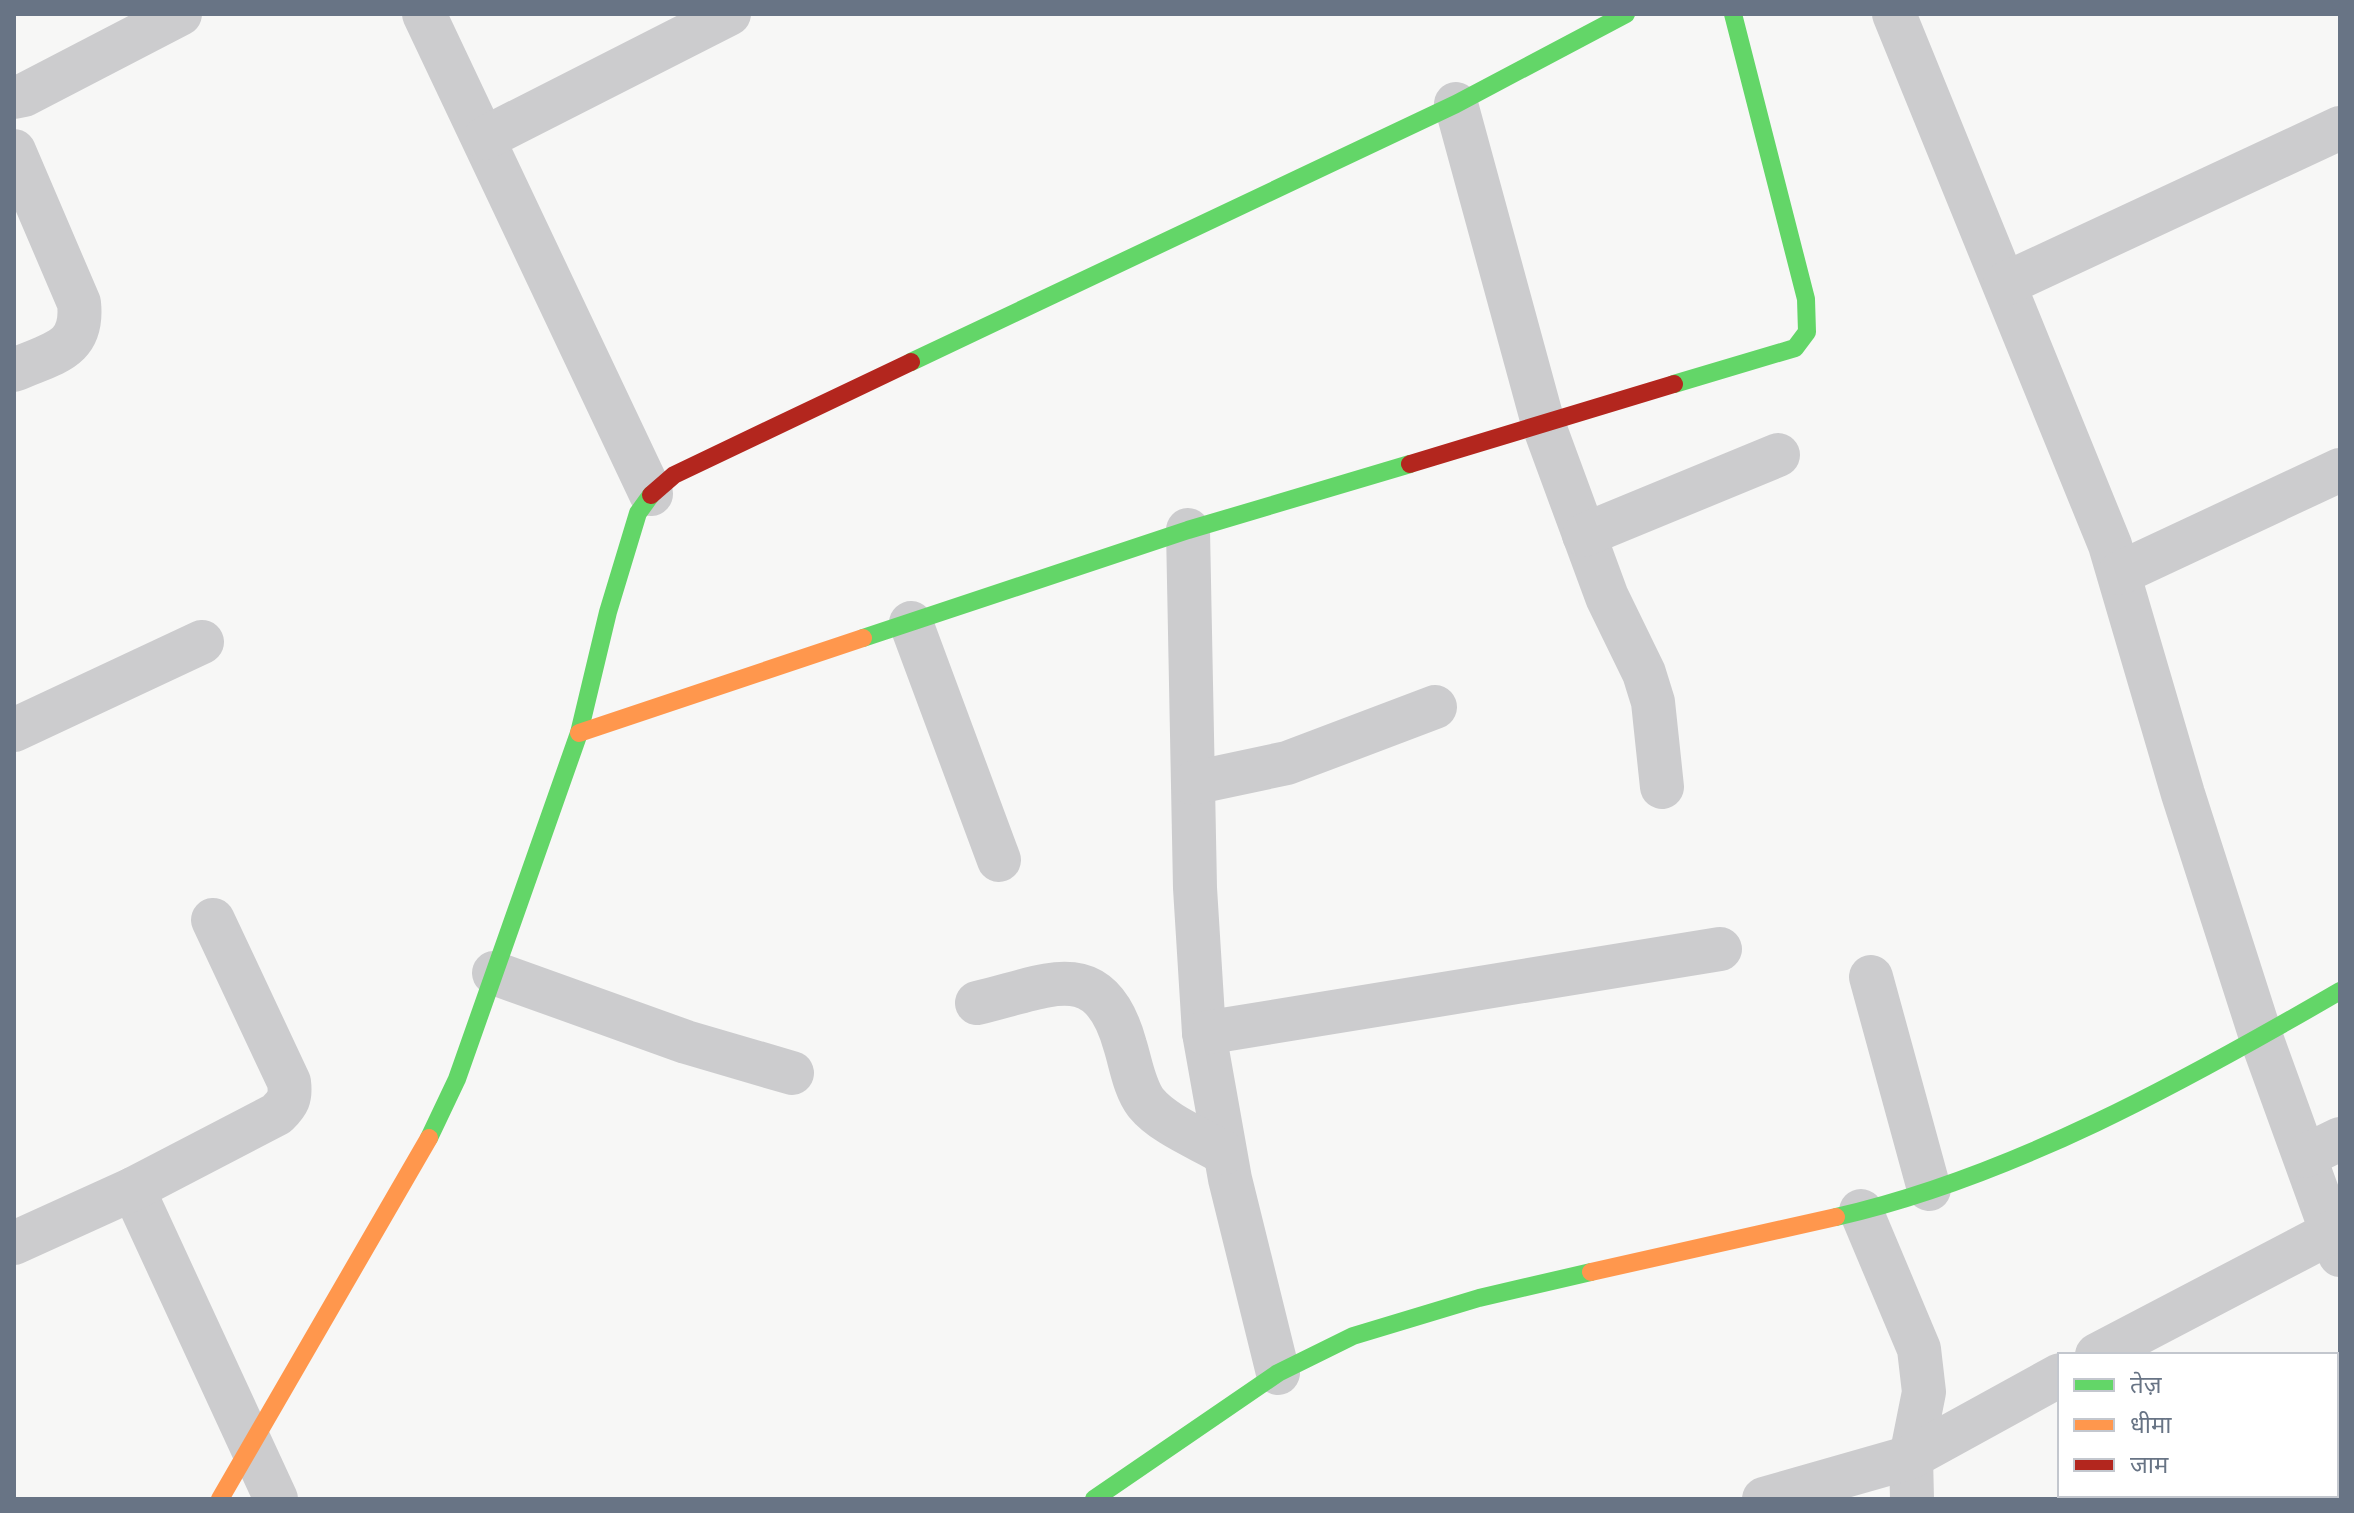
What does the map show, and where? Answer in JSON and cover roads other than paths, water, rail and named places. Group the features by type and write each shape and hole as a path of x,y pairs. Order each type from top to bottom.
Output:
{"street":[{"path":"14,97 180,14"},
{"path":"424,14 651,494"},
{"path":"485,138 729,14"},
{"path":"220,1499 428,1141 457,1079 579,733 608,612 638,513 651,494 688,468 1456,104 1576,26 1626,14"},
{"path":"579,733 1188,530 1780,355 1806,340 1810,326 1806,299 1733,14"},
{"path":"1909,19 2005,284 2120,573 2183,794 2261,1037 2323,1148 2335,1244 2101,1353"},
{"path":"1456,104 1543,423 1607,597 1644,673 1653,702 1662,787"},
{"path":"2005,284 2340,128"},
{"path":"14,151 79,303 81,323 77,337 66,347 14,370"},
{"path":"1584,535 1778,455"},
{"path":"2120,573 2340,470"},
{"path":"1188,530 1195,888 1204,1033 1224,1153 1278,1373"},
{"path":"911,623 999,860"},
{"path":"14,730 202,642"},
{"path":"1193,783 1287,763 1435,707"},
{"path":"14,1243 133,1189 277,1114 291,1095 289,1082 213,920"},
{"path":"1204,1033 1720,949"},
{"path":"494,973 686,1042 792,1073"},
{"path":"1871,977 1929,1189"},
{"path":"977,1003 1061,983 1081,984 1097,990 1110,1005 1121,1028 1137,1088 1148,1105 1224,1153"},
{"path":"1094,1499 1278,1373 1353,1336 1397,1320 1861,1211 1929,1189 2013,1158 2092,1123 2261,1037 2340,991"},
{"path":"133,1189 276,1499"},
{"path":"1861,1211 1919,1349 1924,1392 1912,1478"},
{"path":"1764,1499 1912,1478 2058,1376"}]}
